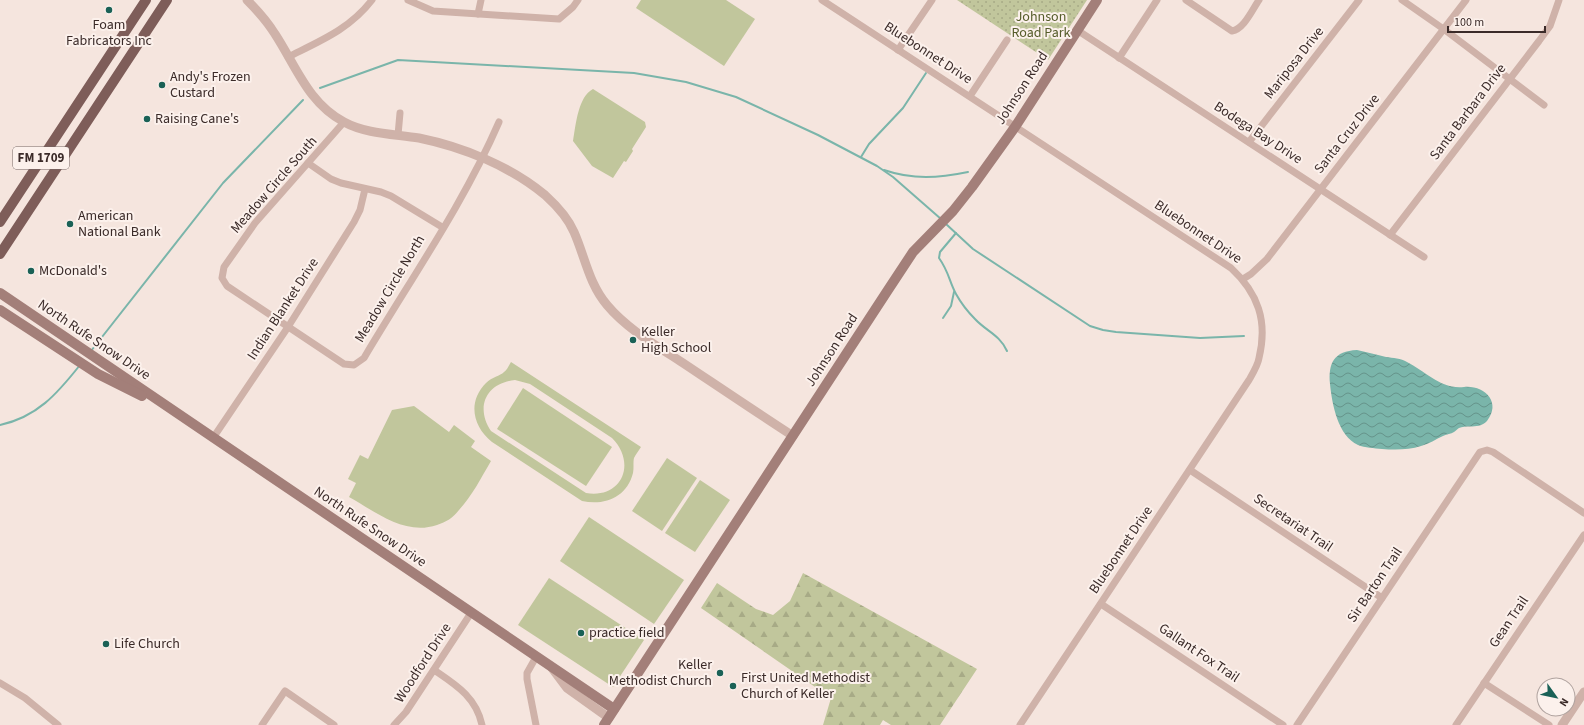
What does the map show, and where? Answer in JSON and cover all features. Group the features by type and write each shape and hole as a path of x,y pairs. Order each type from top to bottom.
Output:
{"main road":[{"name":"FM 1709","path":"0,222 146,0"},
{"name":"FM 1709","path":"0,254 167,0"},
{"name":"Johnson Road","path":"609,718 913,252 952,211 972,187 1015,127 1097,0"},
{"path":"74,110 90,118"},
{"name":"North Rufe Snow Drive","path":"0,292 552,668 609,718"},
{"name":"North Rufe Snow Drive","path":"0,310 98,374 172,410"},
{"path":"35,333 43,322"}],"street":[{"path":"247,0 267,22 314,98 323,108 344,122 366,131 421,139 483,157 524,181 544,195 566,217 574,230 590,279 606,304 614,313 652,342 793,436"},
{"path":"288,57 348,26 372,0"},
{"path":"408,0 433,11 559,19 574,7 578,0"},
{"path":"478,14 481,0"},
{"path":"898,50 932,0"},
{"path":"1119,58 1157,0"},
{"path":"1186,0 1232,31 1238,30 1259,0"},
{"name":"Mariposa Drive","path":"1249,142 1359,0"},
{"path":"1402,0 1445,30 1509,80 1544,105"},
{"name":"Santa Cruz Drive","path":"1243,279 1251,274 1267,259 1445,30 1466,0"},
{"name":"Santa Barbara Drive","path":"1390,235 1550,26 1559,0"},
{"name":"Bluebonnet Drive","path":"826,1 898,50 1231,268 1243,279 1252,291 1258,308 1263,334 1259,359 1249,380 1101,604 1024,724"},
{"name":"Bodega Bay Drive","path":"1077,30 1424,258"},
{"path":"970,96 1007,40"},
{"path":"398,135 400,113"},
{"name":"Meadow Circle South","path":"288,327 227,286 222,278 222,272 229,258 255,223 344,122"},
{"name":"Meadow Circle North","path":"288,327 344,364 354,365 364,358 467,188 499,122"},
{"path":"308,162 331,179 391,196 442,227"},
{"name":"Indian Blanket Drive","path":"213,438 288,327 354,222 360,210 366,189"},
{"name":"Sir Barton Trail","path":"1297,725 1480,452 1487,450 1493,452 1584,513"},
{"name":"Secretariat Trail","path":"1190,470 1382,598"},
{"name":"Gean Trail","path":"1456,725 1584,535"},
{"name":"Gallant Fox Trail","path":"1101,604 1283,725"},
{"name":"Woodford Drive","path":"394,725 406,712 471,613"},
{"path":"536,657 527,672 526,679 536,725"},
{"path":"434,670 468,695 478,710 482,725"},
{"path":"0,683 25,698 58,725"},
{"path":"1484,683 1550,725"},
{"path":"262,725 285,691 334,725"},
{"path":"1562,725 1584,692"}],"green space":[{"path":"641,0 726,0 755,19 724,66 636,8"},
{"name":"Johnson Road Park","path":"957,0 1087,0 1048,60"},
{"path":"593,89 645,122 646,127 632,149 633,151 626,162 624,161 613,178 592,166 573,141 578,112 581,104 588,93"},
{"path":"511,362 641,447 634,458 633,473 630,481 620,494 607,501 582,501 492,442 480,429 475,414 476,398 486,383 506,370","holes":["515,380 530,384 612,438 620,448 624,458 622,477 617,485 609,490 598,493 586,493 491,431 486,422 484,413 484,405 490,391 505,382"]},
{"path":"523,388 612,447 586,486 497,429"},
{"path":"414,406 449,432 454,425 475,441 471,447 491,461 464,505 443,523 425,528 402,525 391,521 349,497 356,483 348,479 360,455 368,459 392,410"},
{"path":"667,458 697,478 662,531 632,511"},
{"path":"700,480 730,500 695,552 665,533"},
{"name":"practice field","path":"589,517 684,580 654,624 560,561"},
{"path":"803,573 977,669 940,725 891,725 883,720 880,725 823,725 831,698 701,608 717,583 756,609 773,615 790,601"},
{"name":"practice field","path":"549,578 644,640 613,687 518,625"}],"water":[{"path":"1357,350 1397,358 1448,386 1471,387 1478,389 1489,396 1492,401 1493,407 1491,414 1484,424 1459,428 1453,433 1444,435 1427,444 1412,448 1387,449 1358,445 1351,441 1345,434 1337,419 1332,401 1330,384 1330,370 1334,360 1343,353"}],"waterway":[{"path":"320,88 398,60 634,73 686,82 736,97 818,135 877,166 893,177 941,219"},
{"path":"861,157 869,144 903,108 926,73"},
{"path":"91,351 223,183 303,100"},
{"path":"884,170 916,177 947,176 968,172"},
{"path":"946,224 973,249 1090,326 1116,332 1200,338 1244,336"},
{"path":"956,233 940,252 939,258 962,304 979,323 1001,341 1007,351"},
{"path":"943,318 951,306 954,292"},
{"path":"0,425 13,421 36,410 54,395 80,365"}],"place":[{"name":"Foam Fabricators Inc","path":"109,10"},
{"name":"Andy's Frozen Custard","path":"162,85"},
{"name":"Raising Cane's","path":"147,119"},
{"name":"American National Bank","path":"70,224"},
{"name":"McDonald's","path":"31,271"},
{"name":"Keller High School","path":"633,340"},
{"name":"practice field","path":"581,633"},
{"name":"Life Church","path":"106,644"},
{"name":"Keller Methodist Church","path":"720,673"},
{"name":"First United Methodist Church of Keller","path":"733,686"}]}
